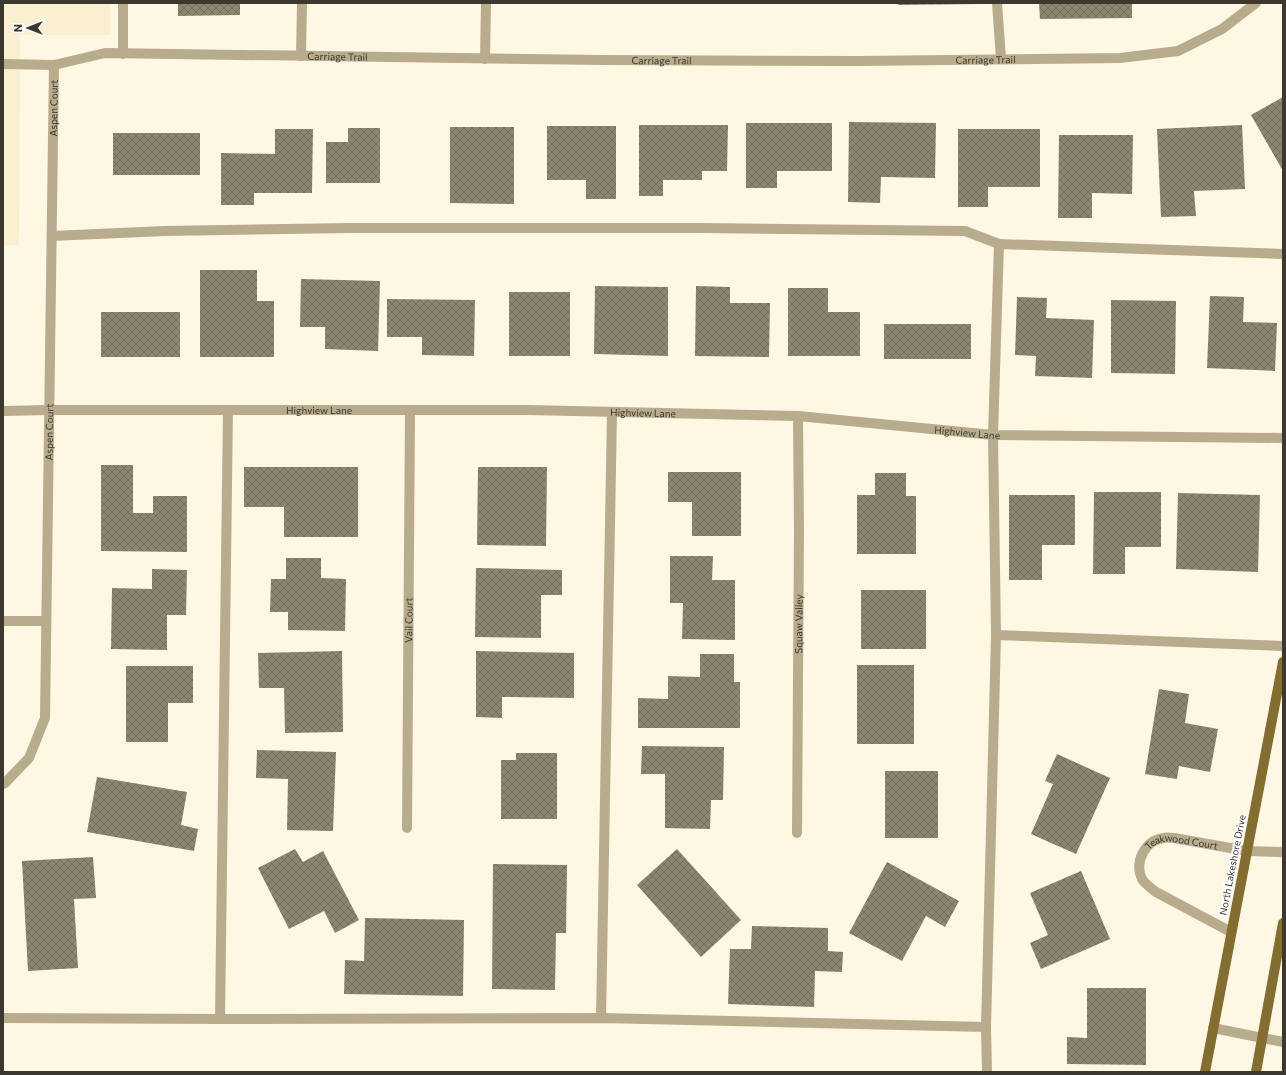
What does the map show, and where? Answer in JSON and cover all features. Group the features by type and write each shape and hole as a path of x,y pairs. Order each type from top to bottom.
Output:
{"main road":[{"name":"North Lakeshore Drive","path":"1205,1072 1283,662"},
{"path":"1256,1072 1283,923"}],"street":[{"path":"123,3 123,54"},
{"path":"301,56 302,3"},
{"path":"485,59 486,3"},
{"path":"997,3 1001,59"},
{"name":"Carriage Trail","path":"3,64 54,65 105,53 602,60 817,61 1120,58 1178,51 1222,29 1256,3"},
{"name":"Aspen Court","path":"3,784 6,783 29,758 45,718 54,65"},
{"path":"52,236 341,228 701,228 965,232 998,244 1283,254"},
{"path":"987,1072 986,1027 996,635 994,435 998,244"},
{"path":"220,1019 228,410"},
{"name":"Highview Lane","path":"3,411 528,410 798,416 994,435 1283,438"},
{"name":"Vail Court","path":"407,828 410,411"},
{"path":"601,1018 612,413"},
{"name":"Squaw Valley","path":"797,833 799,530 798,416"},
{"path":"3,621 46,621"},
{"path":"996,635 1283,646"},
{"name":"Teakwood Court","path":"1232,932 1149,887 1142,879 1139,864 1144,851 1150,844 1164,838 1174,838 1247,851 1283,852"},
{"path":"3,1018 601,1018 986,1027"},
{"path":"1213,1028 1283,1042"}],"shaded area":[{"path":"3,3 110,3 110,35 20,35 19,245 3,245"}],"building":[{"path":"178,3 240,3 240,15 178,16"},
{"path":"898,3 980,3 980,4 898,5"},
{"path":"1039,3 1132,3 1132,18 1040,19"},
{"path":"1283,97 1283,171 1251,115"},
{"path":"849,122 936,123 935,178 881,177 880,203 848,202"},
{"path":"746,123 832,123 832,171 777,171 777,188 746,188"},
{"path":"639,125 728,125 727,171 702,171 702,180 663,180 663,196 639,196"},
{"path":"1242,125 1245,189 1194,191 1196,216 1161,217 1157,129"},
{"path":"547,126 616,126 616,199 586,199 586,180 547,180"},
{"path":"450,127 514,127 514,204 450,203"},
{"path":"348,128 380,128 380,183 326,183 326,142 348,142"},
{"path":"275,129 313,129 312,193 254,193 254,205 221,205 221,153 275,154"},
{"path":"958,129 1040,129 1040,187 988,187 988,207 958,207"},
{"path":"113,133 200,133 200,175 113,175"},
{"path":"1059,135 1133,135 1132,194 1092,193 1092,218 1058,218"},
{"path":"200,270 257,270 257,301 274,301 274,357 200,357"},
{"path":"301,279 380,281 378,351 325,349 325,327 300,327"},
{"path":"595,286 668,287 668,356 594,354"},
{"path":"696,286 730,287 730,303 770,303 769,357 695,356"},
{"path":"788,288 828,288 828,312 860,312 860,356 788,356"},
{"path":"509,292 570,292 570,356 509,356"},
{"path":"1210,296 1244,297 1243,322 1277,323 1275,371 1207,368"},
{"path":"1017,297 1047,298 1046,318 1094,320 1092,378 1035,376 1036,356 1015,355"},
{"path":"387,299 475,300 474,356 422,355 422,337 387,337"},
{"path":"1111,300 1176,301 1175,374 1111,373"},
{"path":"101,312 180,312 180,357 101,357"},
{"path":"884,324 971,324 971,359 884,359"},
{"path":"101,465 133,465 133,513 153,513 153,496 187,496 187,552 101,551"},
{"path":"244,467 358,467 358,537 284,537 284,507 244,507"},
{"path":"478,467 547,467 546,546 477,545"},
{"path":"668,472 741,472 741,536 692,536 692,502 668,502"},
{"path":"875,473 906,473 906,496 916,496 916,554 857,554 857,495 875,495"},
{"path":"1094,492 1161,492 1161,547 1125,547 1125,574 1093,574"},
{"path":"1178,493 1260,495 1258,572 1176,569"},
{"path":"1009,495 1075,495 1075,545 1042,545 1042,580 1009,580"},
{"path":"670,556 713,556 712,580 735,580 735,640 682,639 683,603 670,603"},
{"path":"286,558 321,558 321,578 346,579 345,631 288,630 288,612 270,612 271,579 286,579"},
{"path":"476,568 562,570 562,595 541,595 541,638 475,637"},
{"path":"152,569 187,570 186,615 167,615 167,650 111,649 112,588 152,589"},
{"path":"861,590 926,590 926,649 861,649"},
{"path":"342,651 343,732 285,733 284,688 259,688 258,653"},
{"path":"476,651 574,653 574,698 502,697 502,718 476,717"},
{"path":"700,654 734,654 734,682 740,682 740,728 638,728 638,698 668,699 668,676 700,677"},
{"path":"857,665 914,665 914,744 857,744"},
{"path":"126,666 193,666 193,703 168,703 168,742 126,742"},
{"path":"1159,689 1189,694 1185,723 1218,729 1210,772 1179,766 1177,779 1145,774"},
{"path":"642,746 724,747 723,800 711,800 710,829 665,828 665,774 641,774"},
{"path":"257,750 336,752 333,831 287,830 288,779 256,778"},
{"path":"516,753 557,753 557,819 501,819 501,760 516,760"},
{"path":"1057,754 1110,778 1076,854 1031,834 1053,784 1045,781"},
{"path":"885,771 938,771 938,838 885,838"},
{"path":"97,777 187,792 181,825 198,829 194,851 87,832"},
{"path":"295,849 303,862 323,851 359,920 335,933 324,911 289,929 258,868"},
{"path":"677,849 741,920 701,957 637,885"},
{"path":"93,857 96,898 74,899 78,968 28,971 22,861"},
{"path":"887,862 959,901 945,927 926,916 902,961 849,933"},
{"path":"493,864 567,865 566,933 556,933 555,990 492,989"},
{"path":"1081,871 1110,939 1041,969 1030,943 1048,935 1030,893"},
{"path":"365,918 464,920 463,996 344,994 345,960 364,961"},
{"path":"752,926 828,928 828,951 843,952 842,972 815,971 814,1007 728,1004 730,949 751,949"},
{"path":"1087,988 1146,988 1146,1065 1067,1064 1067,1037 1087,1038"}]}
